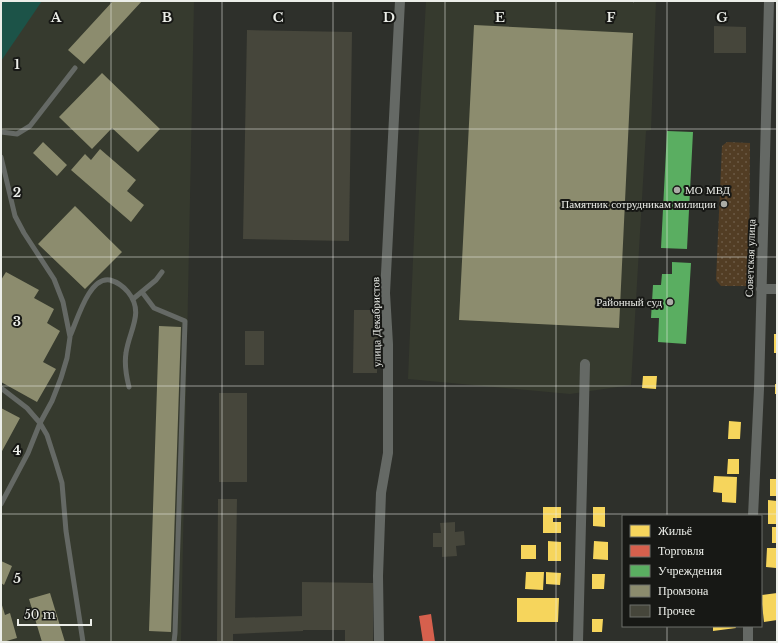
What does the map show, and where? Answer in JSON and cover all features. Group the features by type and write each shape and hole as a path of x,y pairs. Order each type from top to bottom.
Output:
{"street":[{"name":"улица Декабристов","path":"379,642 378,576 381,493 388,453 388,344 385,293 400,1"},
{"name":"Советская улица","path":"753,515 759,389 769,1"},
{"path":"761,289 777,290"},
{"path":"578,642 585,364"},
{"path":"748,627 748,642"}],"lane":[{"path":"1,132 17,134 30,126 75,68"},
{"path":"1,157 15,216 24,233 54,279 63,302 70,337"},
{"path":"133,299 156,280 162,272"},
{"path":"1,504 28,453 40,423 52,401 67,358 70,337 88,294 97,282 105,279 114,281 124,287 133,299 136,309 126,352 125,370 129,387"},
{"path":"142,292 154,308 185,321 174,642"},
{"path":"1,388 27,408 40,423 47,435 62,483 66,531 83,642"}],"shaded area":[{"path":"1,1 194,1 181,642 1,642"},
{"path":"426,1 656,1 651,130 646,131 631,385 570,394 408,379"},
{"path":"727,142 750,143 749,286 721,286 716,280 722,146"}],"water":[{"path":"1,1 42,1 1,61"}],"building: Жильё":[{"path":"774,334 777,334 777,353 774,353"},
{"path":"643,376 657,376 656,389 642,388"},
{"path":"775,384 777,384 777,394 775,394"},
{"path":"729,421 741,422 740,439 728,439"},
{"path":"728,459 739,459 739,474 727,474"},
{"path":"714,476 737,477 736,503 722,502 722,493 713,492"},
{"path":"770,479 777,479 777,496 770,496"},
{"path":"768,500 777,501 777,524 768,524"},
{"path":"543,507 561,507 561,518 553,518 553,522 561,522 561,533 543,533"},
{"path":"593,507 605,507 605,527 593,526"},
{"path":"772,527 777,527 777,543 772,543"},
{"path":"548,541 561,542 561,561 548,561"},
{"path":"594,541 608,542 608,560 593,559"},
{"path":"521,545 536,545 536,559 521,559"},
{"path":"767,548 777,548 776,568 766,567"},
{"path":"526,572 544,572 543,590 525,589"},
{"path":"546,572 561,573 560,585 546,584"},
{"path":"592,574 605,574 604,589 592,589"},
{"path":"777,593 777,620 764,622 762,595"},
{"path":"517,598 559,598 558,622 517,622"},
{"path":"592,619 603,619 602,632 592,632"},
{"path":"713,627 736,628 713,631"}],"building: Торговля":[{"path":"431,614 435,642 423,642 419,616"}],"building: Учреждения":[{"name":"МО МВД","path":"667,131 693,132 687,249 661,248"},
{"name":"Районный суд","path":"672,262 691,263 686,344 658,342 659,318 651,318 653,285 661,285 662,274 672,274"}],"building: Промзона":[{"path":"113,1 142,1 84,64 68,50"},
{"path":"474,25 633,33 619,328 459,320"},
{"path":"102,73 160,129 138,152 112,128 92,149 59,117"},
{"path":"43,142 67,165 57,176 33,153"},
{"path":"100,149 136,180 127,191 144,205 131,222 71,170 85,154 91,160"},
{"path":"75,206 122,252 85,289 38,244"},
{"path":"6,272 39,290 34,298 54,309 47,323 60,331 43,362 56,369 37,402 1,382 1,280"},
{"path":"159,326 181,327 171,632 149,631"},
{"path":"1,408 20,418 1,453"},
{"path":"1,561 12,566 4,585 1,583"},
{"path":"50,593 65,642 42,642 29,599"},
{"path":"1,602 5,615 10,613 17,638 3,642 1,642"}],"building: Прочее":[{"path":"714,26 746,27 746,53 714,53"},
{"path":"247,30 352,32 349,241 243,239"},
{"path":"354,310 378,310 377,373 353,373"},
{"path":"245,331 264,331 264,365 245,365"},
{"path":"219,393 247,393 247,482 219,482"},
{"path":"218,499 237,499 235,618 302,616 302,582 373,583 373,642 345,642 345,630 303,630 233,634 233,642 217,642"},
{"path":"455,522 455,532 464,531 465,545 456,546 457,556 442,557 442,547 433,547 433,533 441,533 440,523"}],"place":[{"name":"МО МВД","path":"677,190"},
{"name":"Памятник сотрудникам милиции","path":"724,204"},
{"name":"Районный суд","path":"670,302"}]}
